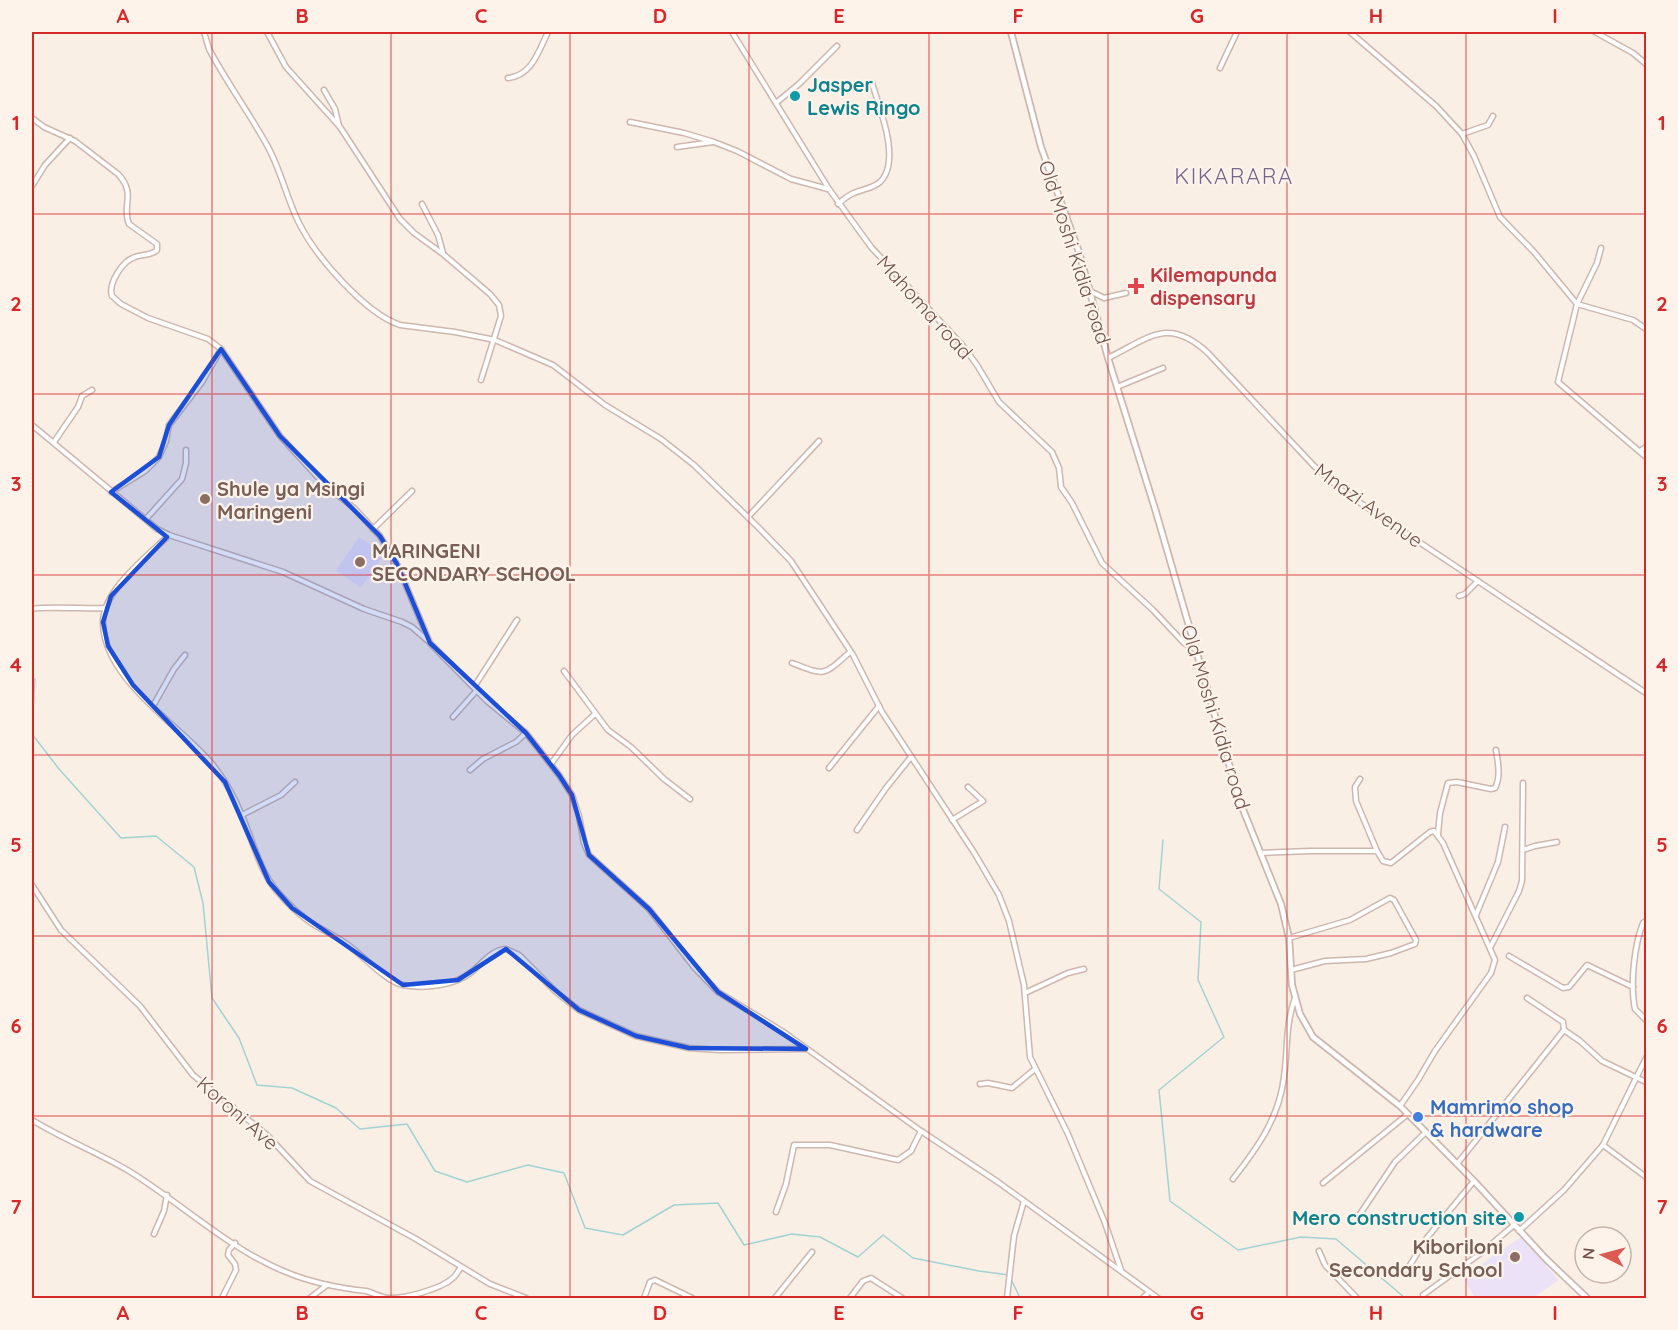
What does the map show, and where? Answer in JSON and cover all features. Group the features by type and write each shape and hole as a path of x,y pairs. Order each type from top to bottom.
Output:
{"street":[{"path":"204,32 208,49 275,161 288,198 306,236 328,266 373,310 392,323 495,340 553,365 621,416 661,439 694,465 791,561 850,652 910,757 999,895 1009,921 1025,993 1029,1049 1035,1070 1068,1134 1122,1271"},
{"path":"267,32 286,66 340,127 400,219 490,294 499,305 501,312 495,340 481,380"},
{"path":"508,78 517,77 528,69 548,32"},
{"name":"Mahoma road","path":"732,32 838,204 889,268 963,346 999,402 1053,452 1059,468 1061,487 1072,503 1102,563 1153,610 1184,643 1195,649"},
{"name":"Old Moshi Kidia road","path":"1011,32 1041,147 1079,252 1108,358 1240,802 1281,904 1289,938 1295,998 1300,1014 1313,1037 1400,1106 1587,1299"},
{"path":"1220,68 1237,32"},
{"path":"1350,32 1436,106 1462,134 1500,217 1534,252 1577,304 1633,320 1646,329"},
{"path":"1595,32 1633,53 1647,64"},
{"path":"776,103 799,84 837,46"},
{"path":"838,204 855,192 878,183 884,177 888,166 887,135 872,83"},
{"path":"324,90 335,109 340,127"},
{"path":"1462,134 1488,125 1493,116"},
{"path":"32,118 44,128 70,138 123,178 129,198 126,213 129,224 158,247 154,253 134,257 128,261 111,286 112,296 121,304 148,318 208,339 221,349 280,436 322,482 355,509 373,529 397,564 430,643"},
{"path":"630,122 684,133 714,142 737,151 791,179 829,189"},
{"path":"32,186 50,158 70,138"},
{"path":"677,147 714,142"},
{"path":"422,204 438,234 443,254"},
{"path":"1601,248 1598,263 1577,304 1558,382 1647,457"},
{"path":"1089,290 1104,298 1126,293"},
{"name":"Mnazi Avenue","path":"1108,358 1166,332 1177,333 1190,339 1208,353 1314,466 1344,492 1647,693"},
{"path":"111,492 145,471 159,457 166,441 169,425 202,382 221,349"},
{"path":"1117,387 1163,368"},
{"path":"54,442 78,407 82,396 92,390"},
{"path":"32,425 157,529 169,535 284,572 364,609 412,627 494,708 526,733 565,782 572,795 584,843 590,855 649,909 694,968 718,992 778,1028 840,1071 1158,1299"},
{"path":"748,518 819,441"},
{"path":"1641,451 1647,447"},
{"path":"146,519 182,479 186,450"},
{"path":"373,529 412,491"},
{"path":"169,535 119,585 105,609 104,633 114,660 133,686 214,766 225,782 242,815 269,882 292,908 315,926 351,947 398,983 421,986 448,983 467,975 493,953 506,949 519,955 563,998 579,1010 636,1036 689,1048 806,1049"},
{"path":"1459,596 1465,594 1478,581"},
{"path":"32,609 38,606 50,609 105,609"},
{"path":"453,717 476,688 517,620"},
{"path":"792,663 818,673 825,673 850,652"},
{"path":"153,706 174,669 185,655"},
{"path":"564,671 608,730 631,747 664,779 690,799"},
{"path":"829,768 879,706"},
{"path":"550,765 572,735 595,714"},
{"path":"470,770 483,759 516,742 526,733"},
{"path":"1438,835 1440,813 1448,783 1457,782 1491,789 1498,785 1496,750"},
{"path":"857,830 885,788 910,757"},
{"path":"1360,779 1355,788 1356,801 1383,861 1391,863 1434,831 1476,915 1495,960 1491,973 1435,1051 1400,1106"},
{"path":"242,815 280,795 295,783"},
{"path":"1490,947 1519,891 1523,872 1523,783"},
{"path":"952,820 983,801 968,787"},
{"path":"1476,915 1498,862 1505,827"},
{"path":"1523,850 1557,842"},
{"path":"1260,853 1377,851"},
{"name":"Koroni Ave","path":"32,885 65,934 140,1006 193,1075 267,1135 303,1175 490,1284 526,1299"},
{"path":"1289,938 1345,922 1390,898 1394,900 1416,940 1415,944 1391,954 1366,959 1325,961 1291,970"},
{"path":"1647,921 1643,923 1639,939 1633,987 1635,1010 1647,1020"},
{"path":"1509,956 1563,988 1569,987 1587,965 1633,987"},
{"path":"1025,993 1060,976 1084,969"},
{"path":"1233,1179 1260,1145 1270,1125 1283,1087 1288,1019 1295,998"},
{"path":"1457,1164 1564,1030 1563,1022 1527,998"},
{"path":"1564,1030 1602,1060 1647,1082"},
{"path":"1519,1231 1564,1190 1603,1145 1647,1058"},
{"path":"980,1083 1012,1088 1035,1070"},
{"path":"1323,1183 1408,1114"},
{"path":"32,1120 126,1170 167,1195 235,1244 288,1273 348,1290 371,1293 385,1298 396,1298 424,1292 443,1284 453,1279 461,1267"},
{"path":"776,1212 786,1184 794,1145 830,1145 898,1160 911,1151 921,1131"},
{"path":"1358,1217 1395,1162 1426,1132"},
{"path":"1603,1145 1647,1177"},
{"path":"1407,1270 1426,1239 1474,1181"},
{"path":"154,1234 164,1211 167,1195"},
{"path":"1007,1299 1014,1236 1024,1201"},
{"path":"1424,1295 1514,1225"},
{"path":"222,1299 236,1270 235,1264 228,1255 229,1250 235,1244"},
{"path":"1319,1251 1325,1265 1357,1299"},
{"path":"775,1299 812,1252"},
{"path":"849,1299 868,1278 874,1279 902,1299"},
{"path":"644,1299 650,1282 655,1280 692,1299"},
{"path":"310,1299 327,1285"},
{"path":"1143,1299 1149,1292"}],"highlighted area":[{"path":"221,349 280,436 380,536 397,564 430,643 526,733 559,775 572,795 589,855 649,909 718,992 806,1049 689,1048 636,1036 579,1010 506,949 458,980 403,985 292,908 269,882 225,782 133,685 108,646 103,622 111,596 167,537 111,492 159,457 169,425"}],"shaded area":[{"name":"MARINGENI SECONDARY SCHOOL","path":"359,537 384,554 361,588 336,570"},
{"name":"Kiboriloni Secondary School","path":"1521,1237 1559,1280 1533,1298 1475,1298 1462,1277"}],"waterway":[{"path":"32,679 35,679 32,727"},
{"path":"32,734 59,769 121,838 156,836 194,867 203,903 212,998 239,1038 257,1085 292,1088 336,1108 360,1129 407,1124 435,1171 467,1182 528,1165 564,1173 585,1228 623,1235 674,1205 718,1203 744,1245 792,1234 820,1237 858,1257 883,1235 913,1258 1009,1275"},
{"path":"1163,840 1159,889 1201,922 1198,980 1224,1037 1159,1090 1170,1201 1238,1250 1301,1237 1336,1239 1405,1298"},
{"path":"1011,1279 1020,1298"}],"place":[{"name":"Jasper Lewis Ringo","path":"795,96"},
{"name":"Kilemapunda dispensary","path":"1136,286"},
{"name":"Shule ya Msingi Maringeni","path":"205,499"},
{"name":"MARINGENI SECONDARY SCHOOL","path":"360,562"},
{"name":"Mamrimo shop & hardware","path":"1418,1117"},
{"name":"Mero construction site","path":"1519,1217"},
{"name":"Kiboriloni Secondary School","path":"1515,1257"}],"district":[{"name":"KIKARARA","path":"1234,176"}]}
